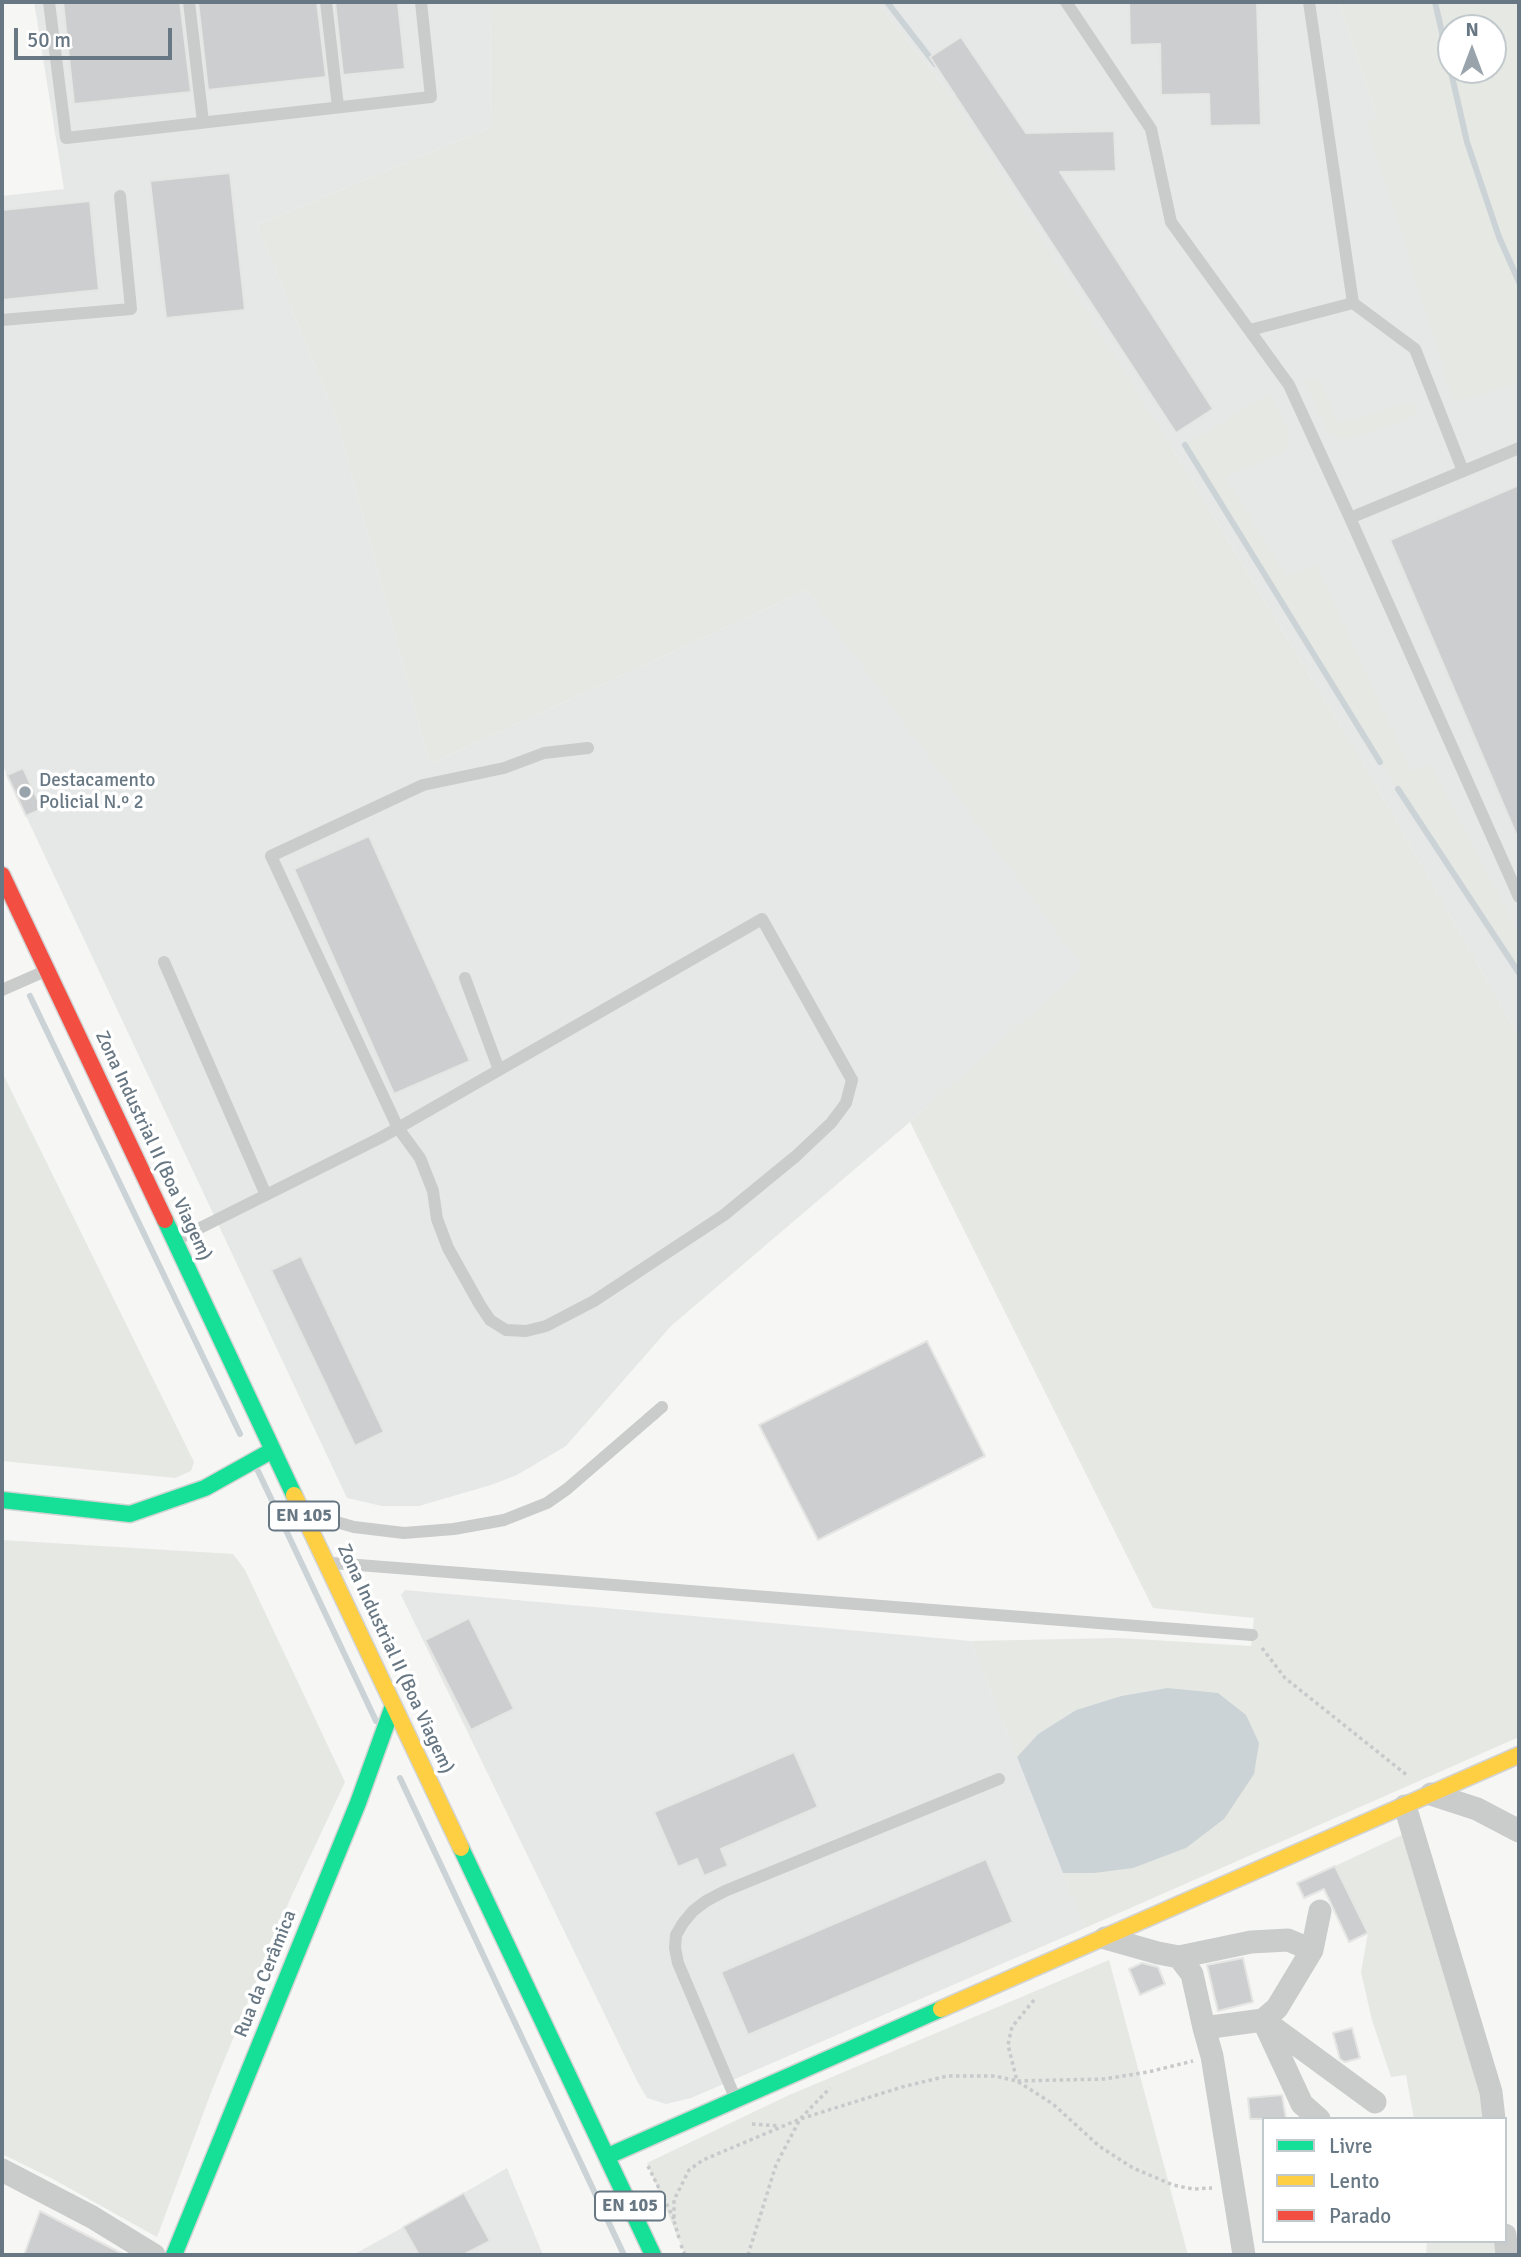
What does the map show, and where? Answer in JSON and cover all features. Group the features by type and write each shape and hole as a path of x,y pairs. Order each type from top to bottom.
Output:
{"street":[{"name":"Zona Industrial II (Boa Viagem)","path":"2,875 608,2156"},
{"path":"2,1500 130,1514 205,1488 273,1450"},
{"name":"Rua da Cerâmica","path":"174,2255 358,1803 393,1706"},
{"path":"608,2156 1519,1755"},
{"path":"1431,1794 1477,1809 1519,1831"},
{"path":"1405,1806 1491,2092 1494,2117"},
{"path":"1204,2028 1263,2020 1277,2008 1312,1950 1321,1911"},
{"path":"1105,1938 1158,1954 1180,1957 1264,1941 1289,1940 1312,1950"},
{"path":"1180,1957 1192,1974 1212,2056 1244,2255"},
{"path":"1263,2020 1375,2102"},
{"path":"1263,2020 1302,2104 1317,2117"},
{"name":"EN 105","path":"608,2156 653,2255"},
{"path":"2,2170 92,2217 154,2255"}],"lane":[{"path":"49,2 66,138 430,97 421,2"},
{"path":"189,2 202,122"},
{"path":"326,2 338,107"},
{"path":"1066,2 1151,129 1171,222 1289,385 1519,897"},
{"path":"1309,2 1353,303 1415,349 1463,471"},
{"path":"2,320 131,309 120,196"},
{"path":"1250,330 1353,303"},
{"path":"1350,518 1519,448"},
{"path":"174,1241 398,1128 762,919 852,1080 846,1103 831,1123 796,1156 723,1216 594,1301 546,1325 526,1331 506,1330 491,1320 480,1305 448,1248 437,1219 433,1191 420,1158 398,1128 271,856 423,785 504,768 544,752 588,748"},
{"path":"164,962 266,1195"},
{"path":"2,990 47,970"},
{"path":"465,978 499,1070"},
{"path":"302,1512 354,1527 404,1533 454,1529 505,1520 547,1503 568,1489 662,1407"},
{"path":"326,1562 1252,1635"},
{"path":"736,2100 678,1963 676,1935 683,1923 699,1906 725,1891 999,1779"}],"path":[{"path":"1252,1635 1285,1678 1431,1794"},
{"path":"1039,1993 1013,2027 1008,2045 1017,2081 1053,2104 1115,2158 1152,2177 1193,2189 1235,2188"},
{"path":"674,2221 674,2200 681,2185 690,2170 703,2160 800,2119 902,2087 947,2076 995,2076 1017,2081 1082,2081 1126,2077 1212,2056"},
{"path":"748,2255 776,2165 800,2119"},
{"path":"638,2143 674,2221 685,2255"}],"shaded area":[{"path":"34,2 490,2 491,127 257,225 337,420 430,764 807,590 1084,968 910,1122 671,1326 566,1446 517,1475 419,1506 382,1506 347,1498 26,816 42,808 23,768 7,775 2,763 2,196 64,189"},
{"path":"490,2 877,2 939,80 975,134 1167,440 1369,773 1519,1037 1519,1737 1085,1928 1063,1873 1094,1873 1167,1688 1121,1696 1076,1710 1038,1734 1017,1757 971,1641 1119,1638 1251,1646 1254,1618 1153,1608 910,1122 1083,968 807,590 430,764 337,420 257,225 491,127"},
{"path":"877,2 1339,2 1377,118 1519,368 1519,1037 1369,773 1167,440 939,80"},
{"path":"1339,2 1519,2 1519,382 1460,401 1452,397 1366,121 1377,118"},
{"path":"1303,378 1319,379 1338,423 1415,401 1416,409 1408,420 1340,439 1330,435 1325,427"},
{"path":"1270,393 1289,432 1289,444 1283,453 1225,477 1287,577 1316,564 1411,771 1430,764 1519,933 1519,973 1380,762 1185,445"},
{"path":"2,1072 194,1462 191,1471 175,1478 2,1461"},
{"path":"2,1540 233,1554 245,1570 345,1782 291,1897 212,2090 157,2237 2,2154"},
{"path":"405,1590 971,1641 1085,1928 691,2098 666,2104 647,2098 401,1595"},
{"path":"1167,1688 1218,1693 1246,1715 1259,1743 1254,1774 1224,1819 1186,1848 1133,1868 1094,1873 1063,1873 1017,1757 1038,1734 1076,1710 1121,1696"},
{"path":"1404,1834 1493,2117 1414,2117 1406,2075 1391,2077 1372,2020 1361,1972 1368,1933 1335,1866"},
{"path":"1109,1960 1188,2255 685,2255 647,2163 787,2096"},
{"path":"507,2168 543,2255 353,2255 443,2205"},
{"path":"1427,2243 1505,2243 1507,2255 1426,2255"}],"building":[{"path":"63,2 180,2 191,92 74,104"},
{"path":"198,2 317,2 326,77 208,90"},
{"path":"335,2 398,2 405,69 343,75"},
{"path":"1129,2 1257,2 1261,125 1210,126 1209,94 1161,95 1160,44 1130,45"},
{"path":"961,37 1026,133 1114,131 1116,171 1060,172 1213,409 1176,433 930,57"},
{"path":"230,173 245,310 166,318 150,181"},
{"path":"90,201 99,290 2,300 2,210"},
{"path":"1519,485 1519,841 1390,540"},
{"name":"Destacamento Policial N.º 2","path":"23,768 42,809 26,816 7,775"},
{"path":"369,836 470,1061 394,1094 294,869"},
{"path":"301,1256 384,1432 355,1446 271,1270"},
{"path":"927,1341 985,1456 818,1540 759,1425"},
{"path":"469,1618 514,1709 471,1730 425,1640"},
{"path":"794,1752 818,1807 721,1849 728,1866 704,1876 697,1859 678,1867 654,1812"},
{"path":"986,1859 1013,1922 748,2035 721,1972"},
{"path":"1335,1866 1368,1933 1349,1942 1324,1889 1304,1898 1297,1883"},
{"path":"1243,1958 1253,2002 1218,2011 1207,1965"},
{"path":"1142,1963 1158,1967 1165,1984 1140,1995 1129,1969"},
{"path":"1352,2028 1360,2058 1345,2062 1340,2059 1333,2033"},
{"path":"1282,2095 1286,2117 1250,2119 1248,2098"},
{"path":"464,2193 490,2241 463,2255 419,2255 403,2227"},
{"path":"40,2211 86,2235 125,2255 24,2255"}],"waterway":[{"path":"887,2 935,64"},
{"path":"1435,2 1467,142 1499,237 1519,282"},
{"path":"1185,445 1380,762"},
{"path":"1398,789 1519,973"},
{"path":"30,996 240,1434"},
{"path":"258,1471 376,1721"},
{"path":"400,1778 624,2255"}],"traffic: fast":[{"path":"165,1220 294,1495"},
{"path":"2,1500 130,1514 205,1488 273,1450"},
{"path":"174,2255 358,1803 393,1706"},
{"path":"461,1848 653,2255"},
{"path":"608,2156 941,2009"}],"traffic: slow":[{"path":"294,1495 461,1848"},
{"path":"941,2009 1519,1755"}],"traffic: jam":[{"path":"2,875 165,1220"}],"place":[{"name":"Destacamento Policial N.º 2","path":"25,792"}]}
